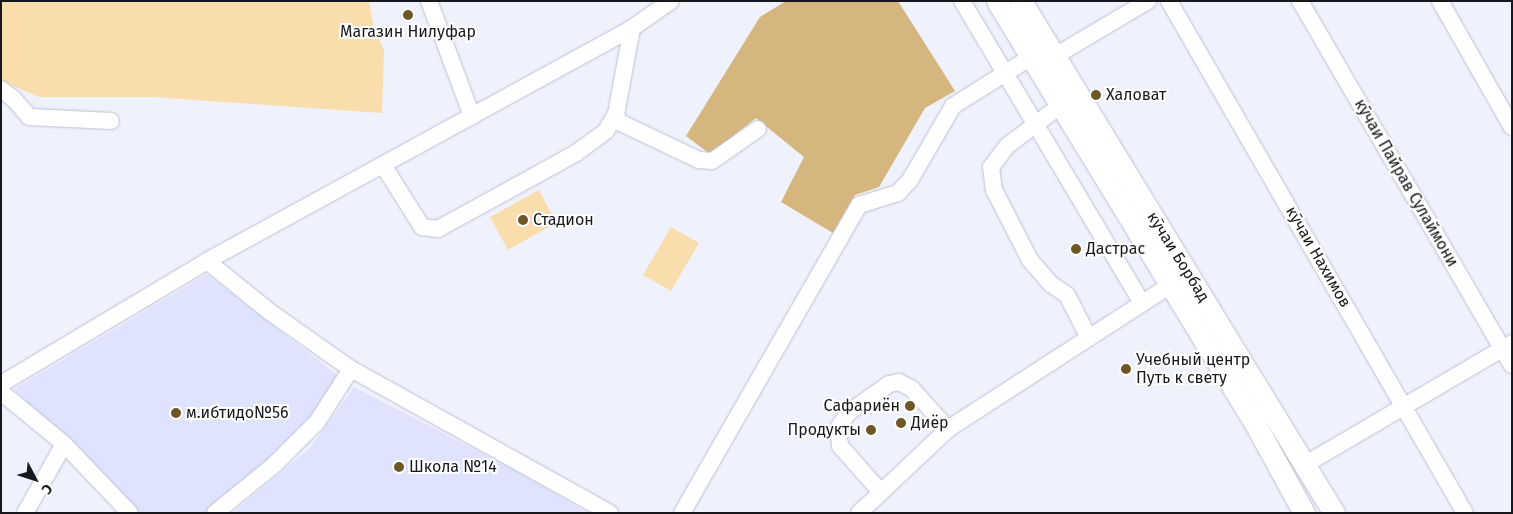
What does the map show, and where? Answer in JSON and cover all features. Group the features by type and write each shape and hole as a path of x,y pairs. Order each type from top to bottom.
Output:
{"main road":[{"name":"кӯчаи Борбад","path":"997,1 1252,418 1304,513"},
{"name":"кӯчаи Борбад","path":"1021,1 1272,408 1334,513"},
{"path":"1223,371 1233,370 1241,359"},
{"path":"1252,418 1258,409 1272,408"}],"street":[{"path":"429,1 472,116"},
{"path":"1,384 207,261 632,28 672,1"},
{"path":"962,1 1142,303"},
{"path":"1055,56 1148,1"},
{"name":"кӯчаи Нахимов","path":"1169,1 1404,404 1465,513"},
{"name":"кӯчаи Пайрав Сулаймони","path":"1300,1 1507,346 1512,365"},
{"path":"1440,1 1512,126"},
{"path":"382,164 422,227 438,229 576,153 606,131 616,114 632,28"},
{"path":"682,513 859,205 898,193 910,180 953,106 1031,57"},
{"path":"1,90 14,99 29,117 111,121"},
{"path":"1061,105 1007,146 991,167 994,190 1030,260 1051,284 1067,295 1089,338"},
{"path":"616,114 619,122 699,160 712,161 758,129"},
{"path":"207,261 270,312 351,369 610,513"},
{"path":"859,513 880,490 948,428 1171,285"},
{"path":"1306,464 1404,404 1507,346"},
{"path":"215,513 275,464 317,422 351,369"},
{"path":"880,490 840,446 838,428 848,413 889,384 899,382 912,389 948,428"},
{"path":"1,392 64,444 130,513"},
{"path":"25,513 64,444"}],"shaded area":[{"path":"1,1 369,1 374,28 384,50 382,113 154,97 39,97 1,81"},
{"path":"786,1 898,1 955,91 925,108 879,187 855,195 833,233 781,202 804,157 756,118 710,154 686,136 760,17"},
{"name":"Стадион","path":"539,190 556,223 508,250 490,217"},
{"path":"671,227 699,243 671,291 643,275"},
{"name":"м.ибтидо№56","path":"207,274 341,378 296,437 207,513 139,513 14,389"},
{"path":"354,387 522,474 588,513 232,513 311,447"}],"place":[{"name":"Магазин Нилуфар","path":"408,15"},
{"name":"Халоват","path":"1096,95"},
{"name":"Стадион","path":"523,220"},
{"name":"Дастрас","path":"1076,249"},
{"name":"Учебный центр Путь к свету","path":"1126,369"},
{"name":"Сафариëн","path":"910,406"},
{"name":"м.ибтидо№56","path":"176,413"},
{"name":"Диëр","path":"901,423"},
{"name":"Продукты","path":"871,430"},
{"name":"Школа №14","path":"399,467"}]}
